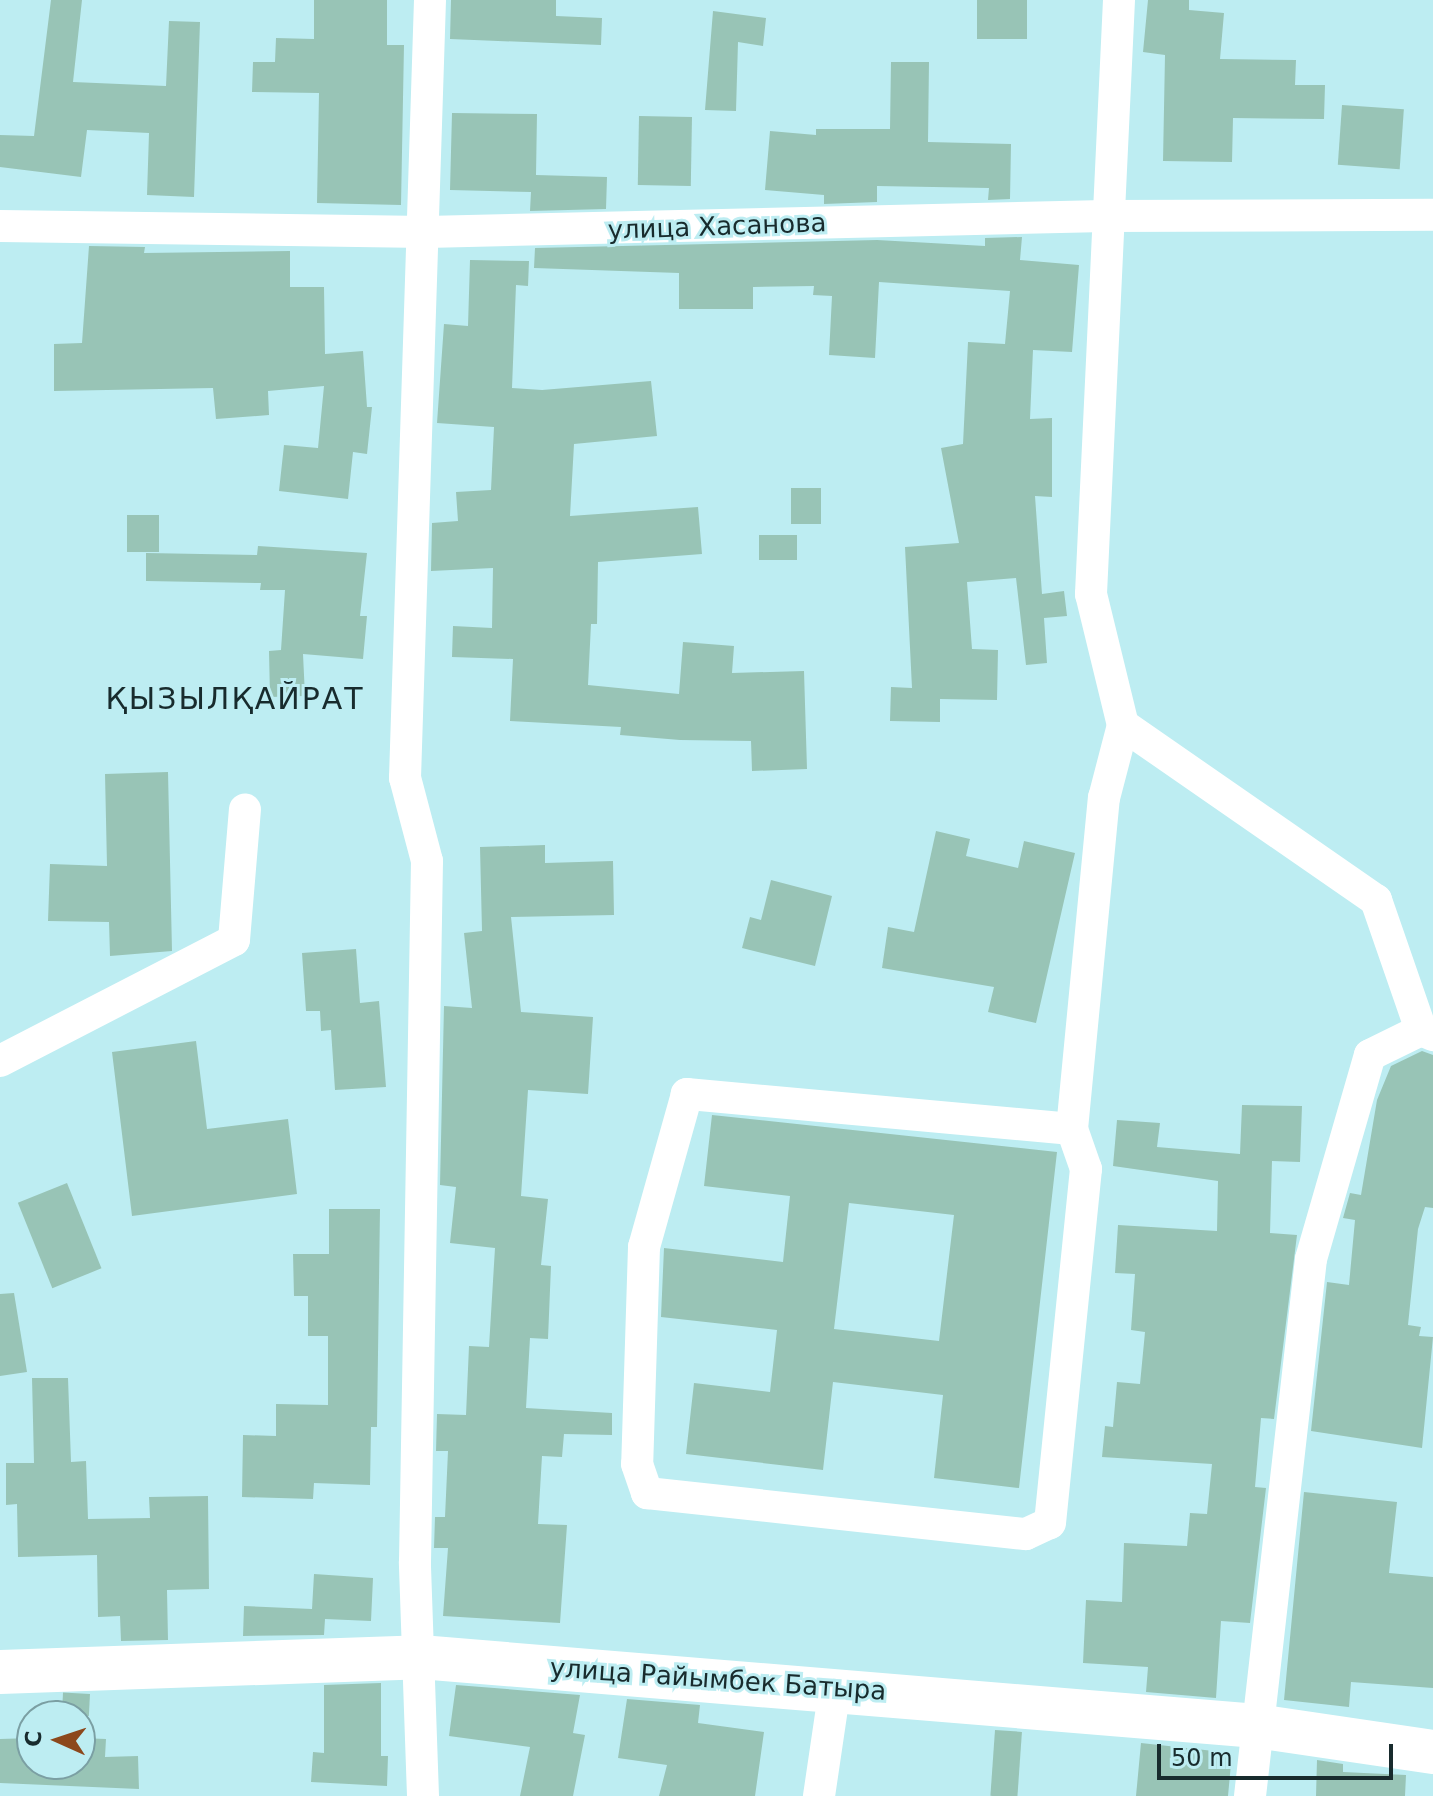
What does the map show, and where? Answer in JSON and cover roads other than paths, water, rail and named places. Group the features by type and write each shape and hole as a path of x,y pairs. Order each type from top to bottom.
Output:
{"street":[{"path":"423,1796 415,1562 427,861 405,778 426,232 430,0"},
{"path":"1072,1129 687,1094 644,1247 637,1464 647,1493 1026,1534 1050,1523 1086,1169 1072,1129 1104,798 1123,725 1091,594 1105,216 1112,166 1119,0"},
{"name":"улица Хасанова","path":"0,226 426,232 1105,216 1433,215"},
{"path":"1123,725 1376,900 1427,1032 1370,1055 1311,1259 1250,1796"},
{"path":"0,1061 234,940 245,809"},
{"name":"улица Райымбек Батыра","path":"0,1672 420,1657 835,1688 1257,1726 1433,1752"},
{"path":"819,1796 835,1688"}],"district":[{"name":"ҚЫЗЫЛҚАЙРАТ","path":"235,699"}]}
